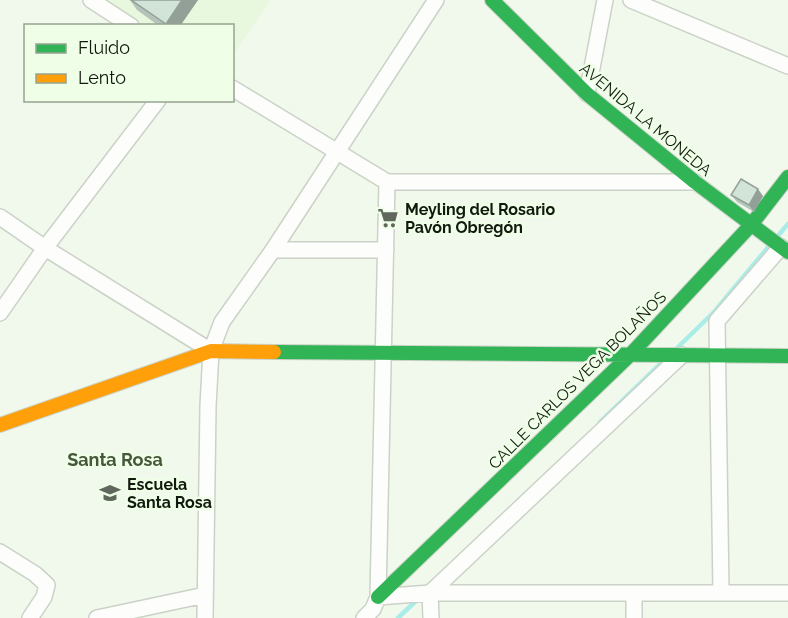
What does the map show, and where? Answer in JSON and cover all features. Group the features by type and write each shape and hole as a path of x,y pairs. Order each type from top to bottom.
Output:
{"street":[{"path":"91,0 128,24"},
{"path":"205,618 211,351 222,322 273,250 436,0"},
{"name":"AVENIDA LA MONEDA","path":"492,0 587,94 695,182 781,247"},
{"path":"587,94 606,0"},
{"path":"631,0 788,66"},
{"path":"234,89 387,182 695,182"},
{"path":"0,313 45,248 156,102"},
{"name":"CALLE CARLOS VEGA BOLAÑOS","path":"378,597 630,355 753,227 788,177"},
{"path":"363,618 373,609 378,597 387,182"},
{"path":"0,217 45,248 211,351"},
{"path":"721,592 717,321 781,247"},
{"path":"273,250 386,250"},
{"path":"0,424 211,351 788,356"},
{"path":"428,593 682,355"},
{"path":"0,552 35,574 47,585 44,597 30,618"},
{"path":"378,597 428,593 788,593"},
{"path":"428,593 431,618"},
{"path":"634,593 634,618"},
{"path":"98,618 206,595"}],"shaded area":[{"path":"98,0 271,0 234,54 234,24 135,24"}],"building":[{"path":"131,0 182,0 166,24"},
{"path":"741,179 758,189 749,205 731,195"}],"waterway":[{"path":"776,238 788,224"},
{"path":"676,349 714,312 769,246"},
{"path":"600,422 661,363"},
{"path":"398,618 418,599"}],"traffic: fast":[{"path":"492,0 587,94 695,182 788,252"},
{"path":"378,597 630,355 751,225 788,177"},
{"path":"274,352 788,356"}],"traffic: slow":[{"path":"0,425 211,351 274,352"}],"place":[{"name":"Meyling del Rosario Pavón Obregón","path":"388,218"},
{"name":"Escuela Santa Rosa","path":"110,493"}],"district":[{"name":"Santa Rosa","path":"115,460"}]}
